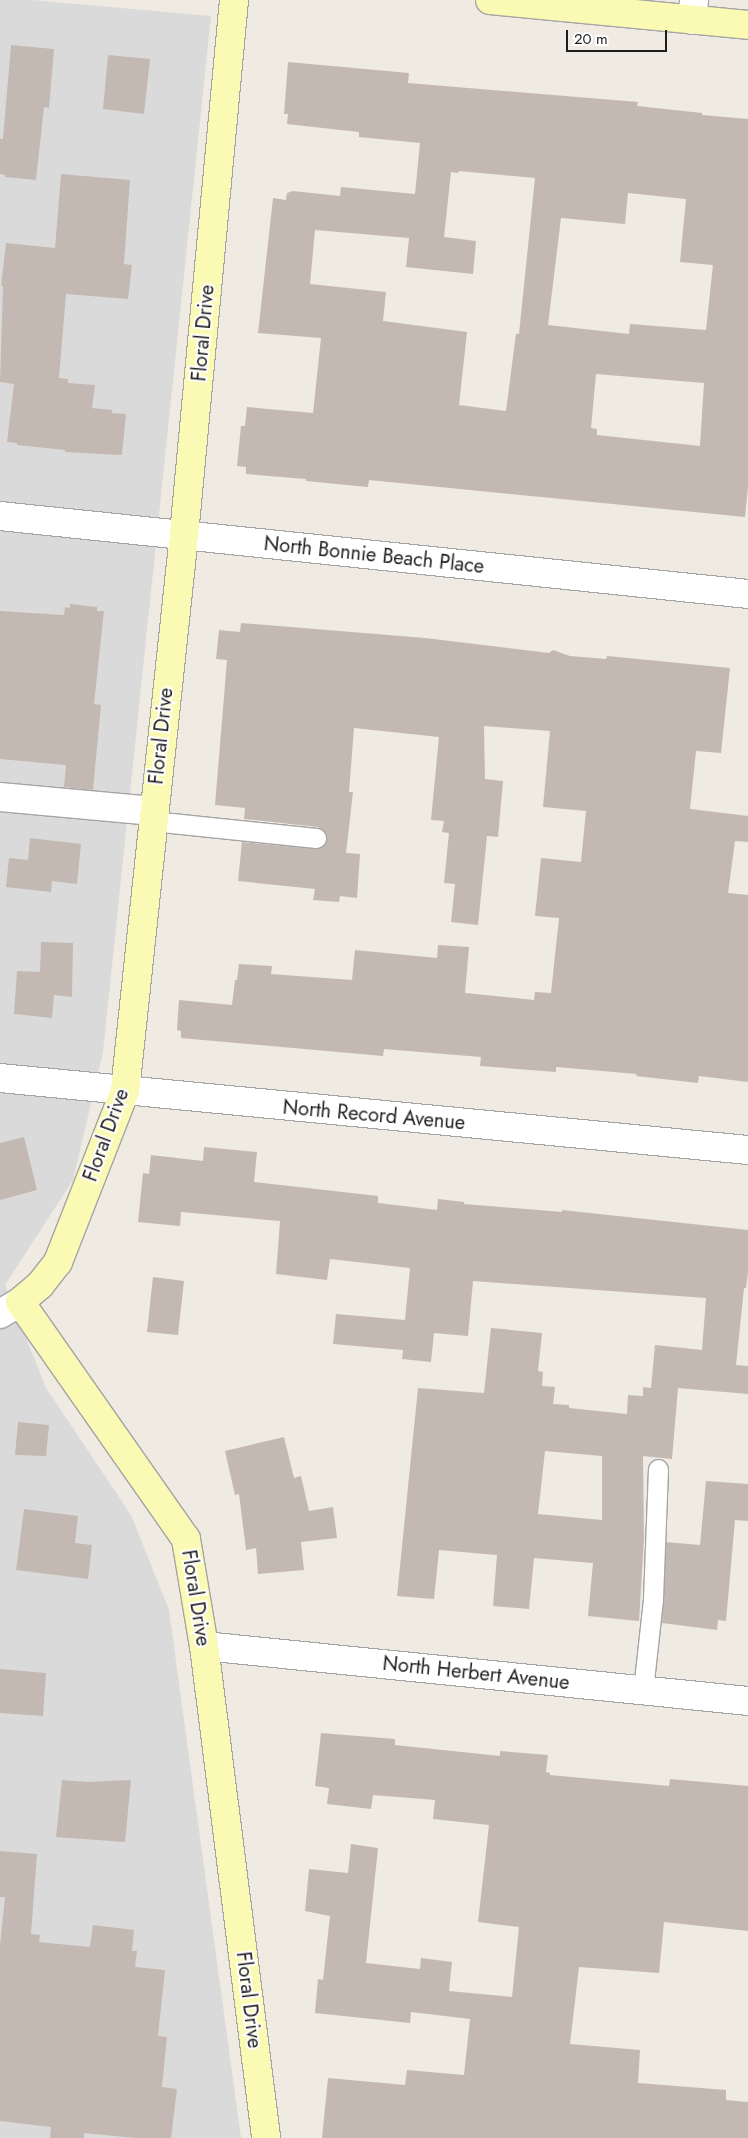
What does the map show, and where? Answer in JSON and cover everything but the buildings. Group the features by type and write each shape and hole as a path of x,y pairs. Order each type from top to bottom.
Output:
{"street":[{"name":"Floral Drive","path":"234,0 184,535 152,816 125,1091 58,1262 40,1285 10,1308 186,1539 204,1646 266,2138"},
{"path":"490,0 693,10 748,25"},
{"name":"North Bonnie Beach Place","path":"0,516 747,588"},
{"path":"0,797 152,816"},
{"name":"North Record Avenue","path":"0,1078 748,1150"},
{"name":"North Herbert Avenue","path":"204,1646 748,1701"}],"lane":[{"path":"152,816 316,838"},
{"path":"643,1690 653,1599 658,1469"}],"shaded area":[{"path":"0,0 32,0 211,16 103,1052 73,1180 5,1285 46,1388 131,1515 169,1610 241,2138 0,2138"}]}
